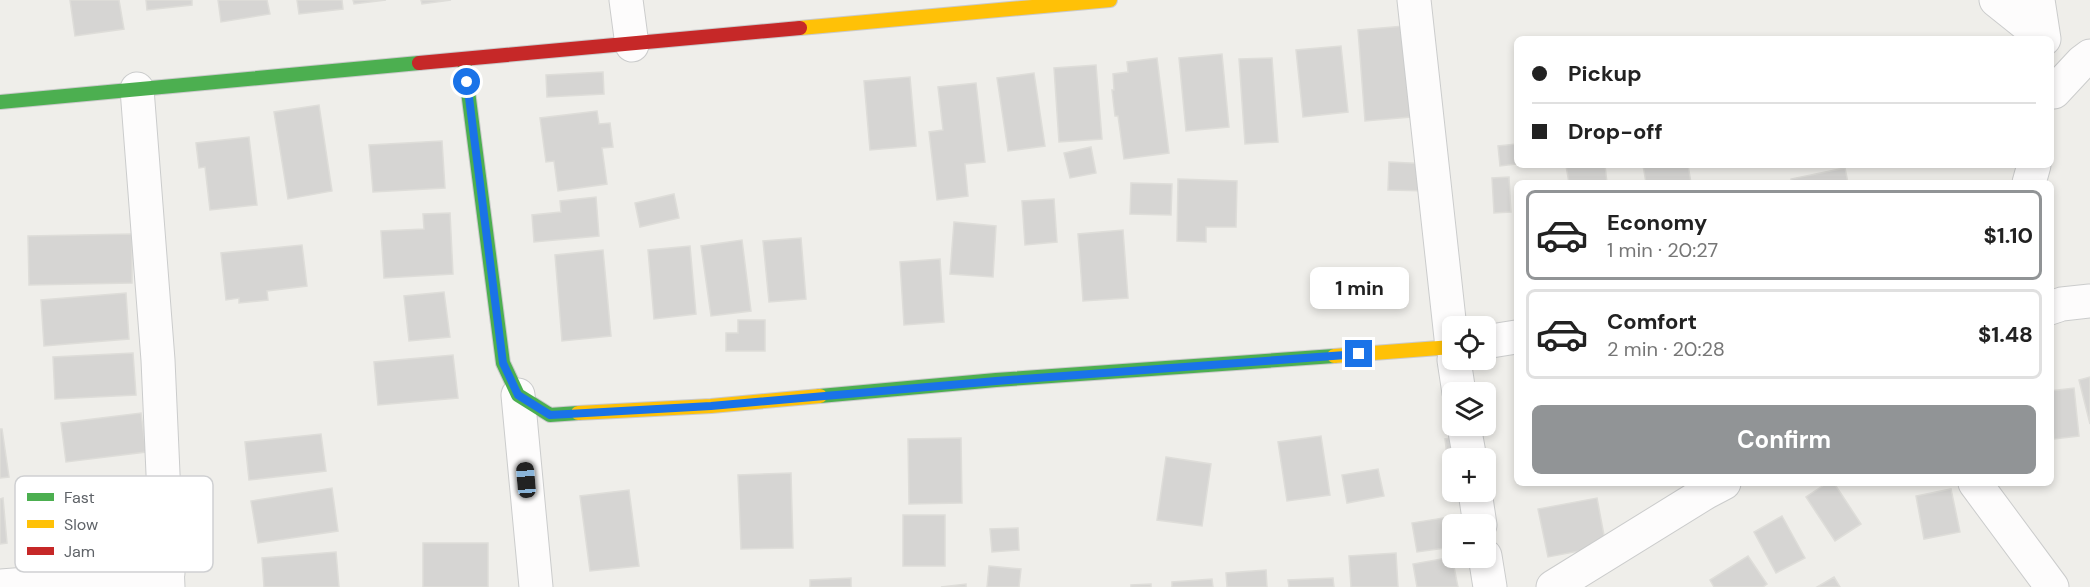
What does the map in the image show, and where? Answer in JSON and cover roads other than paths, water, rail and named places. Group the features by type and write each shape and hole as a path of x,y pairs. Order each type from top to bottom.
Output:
{"street":[{"path":"626,0 632,45"},
{"path":"0,102 1110,0"},
{"path":"1414,0 1449,316"},
{"path":"1996,0 2040,36"},
{"path":"2038,0 2043,36"},
{"path":"2054,88 2090,56"},
{"path":"464,60 503,363 518,395 536,587"},
{"path":"137,89 158,360 163,476"},
{"path":"2054,307 2090,301"},
{"path":"1496,340 1514,337"},
{"path":"518,395 550,415 711,406 996,381 1442,348"},
{"path":"1553,587 1718,486"},
{"path":"1978,486 2052,587"},
{"path":"1487,568 1490,587"},
{"path":"0,586 168,580"}]}
